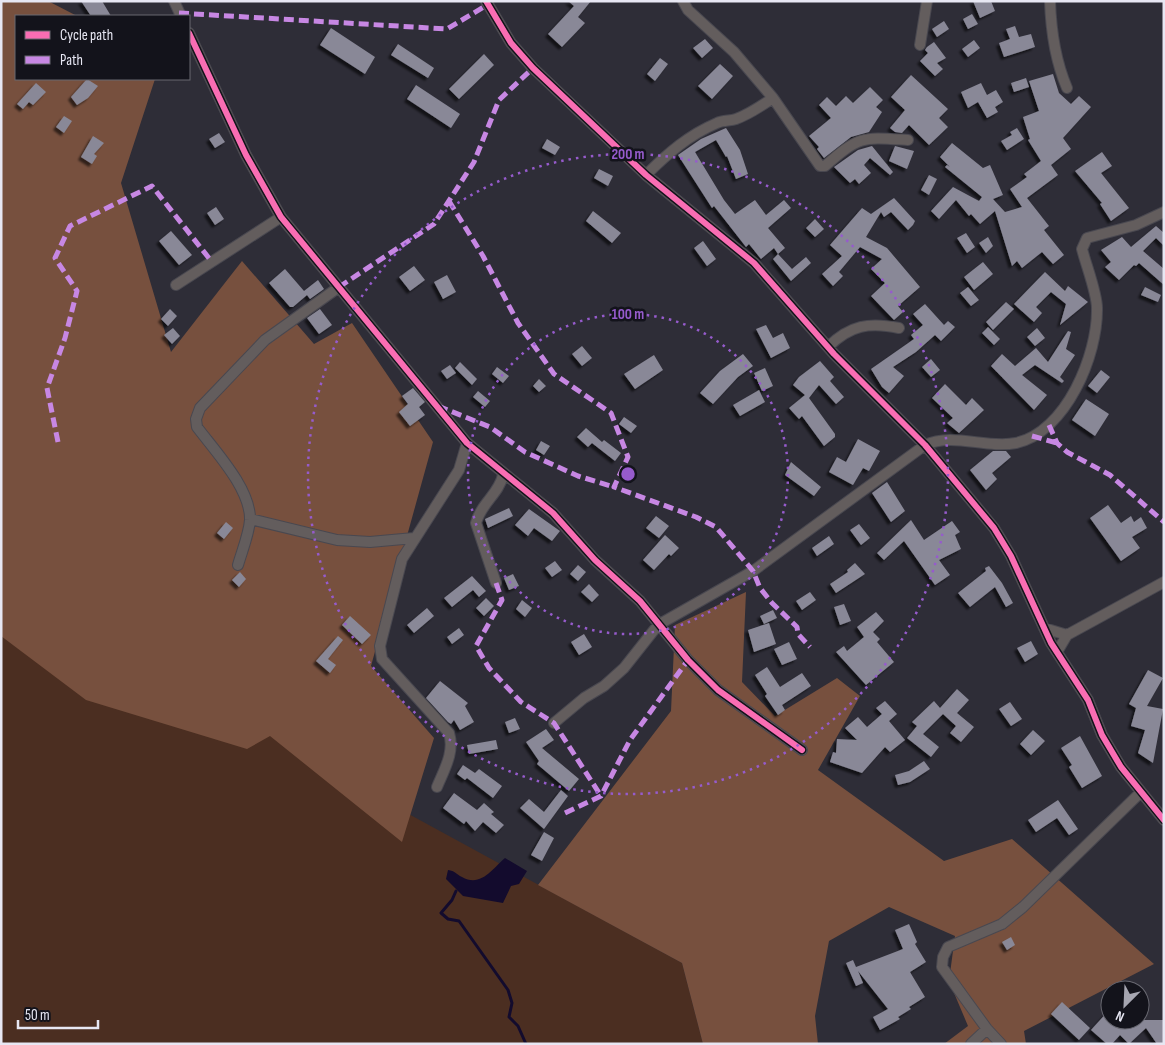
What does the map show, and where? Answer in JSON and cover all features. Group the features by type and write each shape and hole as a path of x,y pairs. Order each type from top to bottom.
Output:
{"street":[{"path":"174,1 181,15"},
{"path":"486,1 511,43 533,68 646,175 754,263 828,347 925,445 994,528 1011,556 1057,652 1088,700 1102,735 1116,759 1164,820"},
{"path":"682,1 688,10 734,52 773,98 820,166 825,166 844,149 861,139 908,140"},
{"path":"920,45 927,1"},
{"path":"1050,1 1051,29 1056,56 1067,88"},
{"path":"190,35 246,155 281,217 467,443 552,513 595,560 640,601 688,660 718,690 802,750"},
{"path":"646,175 673,148 683,141 719,122 735,119 753,112 773,98"},
{"path":"554,723 578,702 604,686 624,668 658,625 753,571 925,445 942,440 994,444 1017,443 1049,425 1084,375 1092,350 1097,306 1082,249 1083,242 1086,238 1136,225 1164,212"},
{"path":"176,286 281,217"},
{"path":"238,564 250,519 246,499 236,479 197,427 196,419 200,408 266,340 338,286"},
{"path":"828,347 841,334 858,327 879,324 900,328"},
{"path":"437,787 449,758 452,742 449,733 395,675 382,659 380,653 388,606 402,559 459,470 467,443"},
{"path":"496,583 476,523 479,513 500,487 503,474"},
{"path":"250,519 338,540 370,542 414,538"},
{"path":"1057,652 1067,636 1164,582"},
{"path":"1044,628 1067,636"},
{"path":"1001,1044 987,1029 942,967 942,957 948,947 1002,924 1030,900 1141,792"},
{"path":"971,1044 987,1029"}],"shaded area":[{"path":"1,1 48,1 75,15 15,15 15,80 155,80 121,183 171,352 242,261 314,344 352,323 433,442 371,666 434,738 402,842 270,736 247,749 86,700 1,636"},
{"path":"1,534 394,806 682,963 703,1044 1,1044"},
{"path":"746,592 742,682 775,716 837,678 860,696 818,770 944,861 1012,839 1154,964 1123,980 1100,980 1100,992 1024,1031 1026,1044 944,1044 968,1026 949,981 955,936 889,907 829,941 815,1016 818,1044 703,1044 682,963 538,885 671,711 675,625"},
{"path":"505,858 527,871 519,884 511,886 503,903 463,896 446,879 448,870 469,880 481,878"}],"building":[{"path":"81,1 102,1 110,15 90,15"},
{"path":"568,1 591,1 578,17 585,23 562,47 548,34 574,6"},
{"path":"973,1 991,1 995,11 980,18"},
{"path":"972,14 978,24 968,29 963,19"},
{"path":"944,21 949,29 937,37 932,29"},
{"path":"1015,26 1019,37 1031,34 1035,47 1004,57 999,43 1010,39 1006,29"},
{"path":"331,28 375,57 365,74 320,45"},
{"path":"705,39 713,48 702,58 693,48"},
{"path":"974,40 980,48 968,57 962,49"},
{"path":"934,42 946,58 937,63 943,69 935,76 920,61 928,53 925,50 927,47"},
{"path":"398,44 434,68 428,78 391,55"},
{"path":"484,54 494,65 459,99 449,89"},
{"path":"660,58 668,64 655,81 647,74"},
{"path":"720,64 733,76 712,99 698,86"},
{"path":"1053,74 1059,93 1071,104 1079,96 1091,107 1063,138 1071,149 1051,165 1058,175 1027,198 1049,226 1044,230 1064,255 1053,264 1042,252 1022,268 1017,261 1012,266 995,211 980,224 971,214 969,216 956,200 939,219 931,211 953,187 979,201 982,197 945,167 947,165 950,167 940,157 952,143 983,168 990,165 1003,195 993,199 1005,212 1022,207 1010,189 1027,177 1024,174 1041,161 1028,140 1030,139 1023,117 1039,111 1029,81"},
{"path":"911,75 948,109 939,118 948,127 929,145 909,125 902,133 895,132 890,128 905,110 891,97"},
{"path":"1026,78 1029,87 1014,92 1011,83"},
{"path":"86,80 98,86 88,98 77,105 71,97"},
{"path":"36,83 46,92 33,105 29,102 23,109 17,104"},
{"path":"981,83 987,95 996,90 1003,102 995,107 998,112 987,118 978,102 968,108 961,92"},
{"path":"416,85 460,114 451,128 407,99"},
{"path":"870,87 883,100 876,107 882,112 869,132 851,137 824,158 817,149 819,147 809,136 831,118 819,105 827,97 836,106 846,96 853,103"},
{"path":"64,116 72,121 64,133 56,127"},
{"path":"726,128 740,150 748,174 736,179 727,156 716,140 695,152 724,200 735,214 755,200 766,215 784,200 791,208 768,228 785,248 778,254 774,248 761,259 749,244 746,247 714,206 712,208 678,155 701,139"},
{"path":"1017,128 1024,139 1007,150 1001,141 1012,135 1010,132"},
{"path":"219,133 225,142 215,148 209,139"},
{"path":"93,136 104,143 94,154 97,156 92,164 81,157"},
{"path":"547,139 560,147 555,155 542,148"},
{"path":"872,146 893,172 890,175 870,158 864,165 871,173 859,184 855,179 850,183 834,167 858,150"},
{"path":"895,146 914,151 907,169 889,161"},
{"path":"1102,152 1112,166 1101,173 1129,208 1111,221 1100,204 1102,203 1075,171"},
{"path":"599,169 613,176 608,186 594,178"},
{"path":"929,175 937,179 929,195 921,190"},
{"path":"894,198 915,221 913,225 908,230 891,212 884,217 881,212 866,237 887,248 920,287 898,306 903,312 894,320 871,296 885,283 871,269 882,259 860,247 839,272 843,276 833,286 822,274 842,256 830,245 862,208 871,214"},
{"path":"216,207 224,219 215,225 207,213"},
{"path":"593,211 621,233 612,243 586,221"},
{"path":"815,219 824,229 815,237 806,228"},
{"path":"1156,226 1164,233 1164,246 1156,238 1143,251 1164,269 1164,285 1139,263 1136,266 1134,265 1119,280 1105,267 1111,262 1101,250 1122,237 1131,247"},
{"path":"171,231 192,255 179,265 159,241"},
{"path":"966,233 975,247 967,253 957,238"},
{"path":"988,237 993,246 986,253 979,243"},
{"path":"703,241 716,259 707,266 694,248"},
{"path":"778,254 792,269 806,257 811,263 791,281 773,259"},
{"path":"983,262 993,274 974,290 964,277"},
{"path":"414,266 425,280 410,291 399,277"},
{"path":"285,269 304,291 318,280 324,289 310,299 307,295 293,307 290,307 269,283"},
{"path":"1045,272 1065,291 1068,286 1088,302 1060,325 1066,304 1051,292 1036,307 1042,313 1034,322 1014,304"},
{"path":"447,275 456,292 443,299 434,282"},
{"path":"968,287 979,300 971,306 960,293"},
{"path":"1145,287 1161,295 1158,302 1141,295"},
{"path":"1006,302 1014,309 993,330 986,322"},
{"path":"925,304 944,325 948,321 955,327 941,341 935,335 916,352 893,367 904,376 889,393 882,387 871,369 914,339 911,335 923,325 913,314"},
{"path":"170,309 177,316 168,326 161,319"},
{"path":"320,309 332,325 319,334 307,318"},
{"path":"766,325 773,338 783,333 790,348 771,358 756,329"},
{"path":"988,327 1000,339 994,345 982,333"},
{"path":"173,328 180,336 172,344 164,335"},
{"path":"1037,328 1045,338 1035,346 1027,337"},
{"path":"1068,331 1071,332 1066,349 1075,355 1060,377 1064,381 1062,383 1035,365 1022,375 1047,395 1034,410 991,366 1002,354 1015,366 1036,348 1048,362"},
{"path":"582,346 592,358 582,366 572,354"},
{"path":"743,354 753,366 738,377 713,404 700,393 720,371"},
{"path":"654,355 663,370 635,389 624,374"},
{"path":"931,359 940,370 931,377 922,367"},
{"path":"820,361 834,377 830,381 844,397 836,404 819,385 809,398 835,434 835,437 824,446 802,416 799,419 789,408 805,395 793,385 799,377"},
{"path":"460,362 477,379 472,385 455,368"},
{"path":"450,365 456,373 447,379 441,371"},
{"path":"497,367 509,376 503,383 492,374"},
{"path":"765,368 773,386 762,391 754,373"},
{"path":"1101,370 1110,377 1097,393 1088,386"},
{"path":"539,379 546,386 539,392 533,386"},
{"path":"945,384 966,405 972,398 984,410 959,433 947,423 953,418 932,398"},
{"path":"413,388 425,402 419,407 425,415 410,426 399,412 408,404 402,396"},
{"path":"759,390 765,402 740,416 733,405"},
{"path":"478,391 490,401 485,407 473,397"},
{"path":"1086,399 1109,414 1095,436 1072,420"},
{"path":"624,417 637,426 631,433 619,424"},
{"path":"586,428 602,442 604,440 621,453 615,461 592,443 588,447 577,437"},
{"path":"858,439 880,451 869,471 863,468 853,485 829,472 837,457 846,462"},
{"path":"541,441 550,446 544,455 536,450"},
{"path":"993,451 1006,451 1011,457 992,473 997,479 986,490 970,470"},
{"path":"791,462 821,487 814,496 785,475"},
{"path":"887,482 905,511 891,522 872,493"},
{"path":"1108,505 1121,523 1131,516 1134,522 1141,517 1147,528 1132,537 1140,548 1121,561 1090,518"},
{"path":"509,508 513,516 488,528 485,519"},
{"path":"529,509 560,531 552,541 534,528 528,536 515,525"},
{"path":"656,516 669,526 659,538 646,528"},
{"path":"911,520 924,540 952,521 960,532 955,535 961,549 939,560 950,575 935,585 904,541 884,560 877,553"},
{"path":"226,522 233,528 224,539 217,533"},
{"path":"859,524 870,538 861,545 850,530"},
{"path":"665,535 679,548 671,556 669,554 654,570 643,560"},
{"path":"829,536 834,544 817,556 812,548"},
{"path":"555,561 562,570 552,577 545,568"},
{"path":"855,563 865,574 836,593 830,584 848,572 847,570"},
{"path":"578,565 586,572 578,581 570,574"},
{"path":"989,566 1002,583 1013,603 1006,607 995,587 970,607 958,593 986,571 985,568"},
{"path":"240,572 246,579 239,587 232,580"},
{"path":"513,574 519,586 509,590 504,578"},
{"path":"472,576 486,591 479,597 473,590 452,607 444,598"},
{"path":"589,584 599,595 592,602 581,592"},
{"path":"810,592 816,600 802,610 796,601"},
{"path":"486,598 494,606 484,616 476,608"},
{"path":"522,600 532,608 525,617 516,609"},
{"path":"844,604 851,621 840,625 834,607"},
{"path":"427,608 434,616 414,633 407,625"},
{"path":"773,610 777,618 764,624 760,616"},
{"path":"876,612 884,621 873,632 880,639 877,642 894,662 866,685 836,652 844,646 847,651 864,637 857,627"},
{"path":"350,616 371,635 362,644 342,625"},
{"path":"769,623 776,644 754,652 748,630"},
{"path":"459,628 464,635 452,644 447,637"},
{"path":"584,634 592,647 579,655 571,642"},
{"path":"338,636 343,640 328,659 336,665 330,673 316,661"},
{"path":"1031,641 1038,654 1025,662 1017,648"},
{"path":"789,642 797,659 782,665 774,649"},
{"path":"767,667 780,687 802,673 811,686 782,705 785,710 778,715 765,696 767,694 755,675"},
{"path":"1148,670 1163,678 1147,706 1163,709 1153,763 1138,753 1145,730 1131,726 1136,708 1129,704"},
{"path":"440,681 468,703 465,706 474,722 460,730 454,720 451,724 448,722 426,698"},
{"path":"957,689 969,700 957,713 974,727 961,742 950,733 956,726 943,714 923,734 939,747 931,757 907,738 917,726 912,722 934,701 940,708"},
{"path":"885,701 897,714 889,721 905,740 890,752 885,747 862,773 830,762 833,752 836,753 837,739 857,740 845,728 858,717 867,727 882,714 876,708"},
{"path":"1010,702 1022,719 1011,726 999,709"},
{"path":"515,718 520,729 509,733 505,722"},
{"path":"546,729 554,740 542,748 579,779 569,791 537,764 539,761 526,742"},
{"path":"1033,730 1045,741 1031,755 1020,744"},
{"path":"1080,736 1102,776 1082,788 1069,767 1072,765 1061,748"},
{"path":"496,740 498,749 469,754 467,745"},
{"path":"924,761 930,769 910,782 898,785 895,775 909,771"},
{"path":"463,765 475,773 479,769 502,786 493,798 467,778 465,780 457,774"},
{"path":"561,790 568,796 544,829 520,808 529,799 544,812"},
{"path":"454,793 477,810 484,803 494,812 491,814 504,825 496,833 483,822 475,831 466,821 464,824 443,808"},
{"path":"1058,800 1078,829 1069,835 1057,818 1036,832 1028,820"},
{"path":"544,832 554,838 542,861 531,855"},
{"path":"909,924 917,942 915,944 926,962 910,972 925,997 909,1007 911,1009 898,1017 900,1019 880,1030 873,1017 888,1009 858,971 863,983 856,986 846,963 853,960 856,967 903,949 895,930"},
{"path":"1011,937 1015,945 1007,950 1002,942"},
{"path":"1062,1002 1090,1028 1079,1040 1051,1014"},
{"path":"1100,1020 1100,1030 1144,1030 1129,1044 1120,1035 1112,1044 1107,1044 1091,1030"},
{"path":"1150,1020 1164,1020 1164,1044 1157,1044 1147,1030 1150,1030"}],"waterway":[{"path":"456,891 452,900 441,913 448,919 459,921 508,990 512,1003 509,1017 518,1026 526,1044"}],"marked path":[{"path":"179,13 447,29 487,5"},
{"path":"339,287 434,224 474,162 499,100 533,68"},
{"path":"58,442 47,388 65,338 77,291 55,258 70,226 152,186 212,262"},
{"path":"449,201 483,256 518,323 554,374 611,413 628,457 614,487 696,517 716,527 753,571 760,588 772,603 797,627 798,634 810,647"},
{"path":"438,406 490,427 525,452 578,476 614,487"},
{"path":"1049,425 1057,443 1067,452 1110,475 1164,522"},
{"path":"1032,436 1057,443"},
{"path":"496,583 502,600 476,646 489,668 521,702 554,723 601,796"},
{"path":"565,813 601,796 630,740 688,660"}],"cycle path":[{"path":"486,1 511,43 533,68 646,175 754,263 834,354 925,445 994,528 1011,556 1051,643 1088,700 1102,735 1121,767 1164,820"},
{"path":"190,35 246,155 281,217 467,443 553,513 595,560 640,601 688,660 718,690 802,750"}]}
